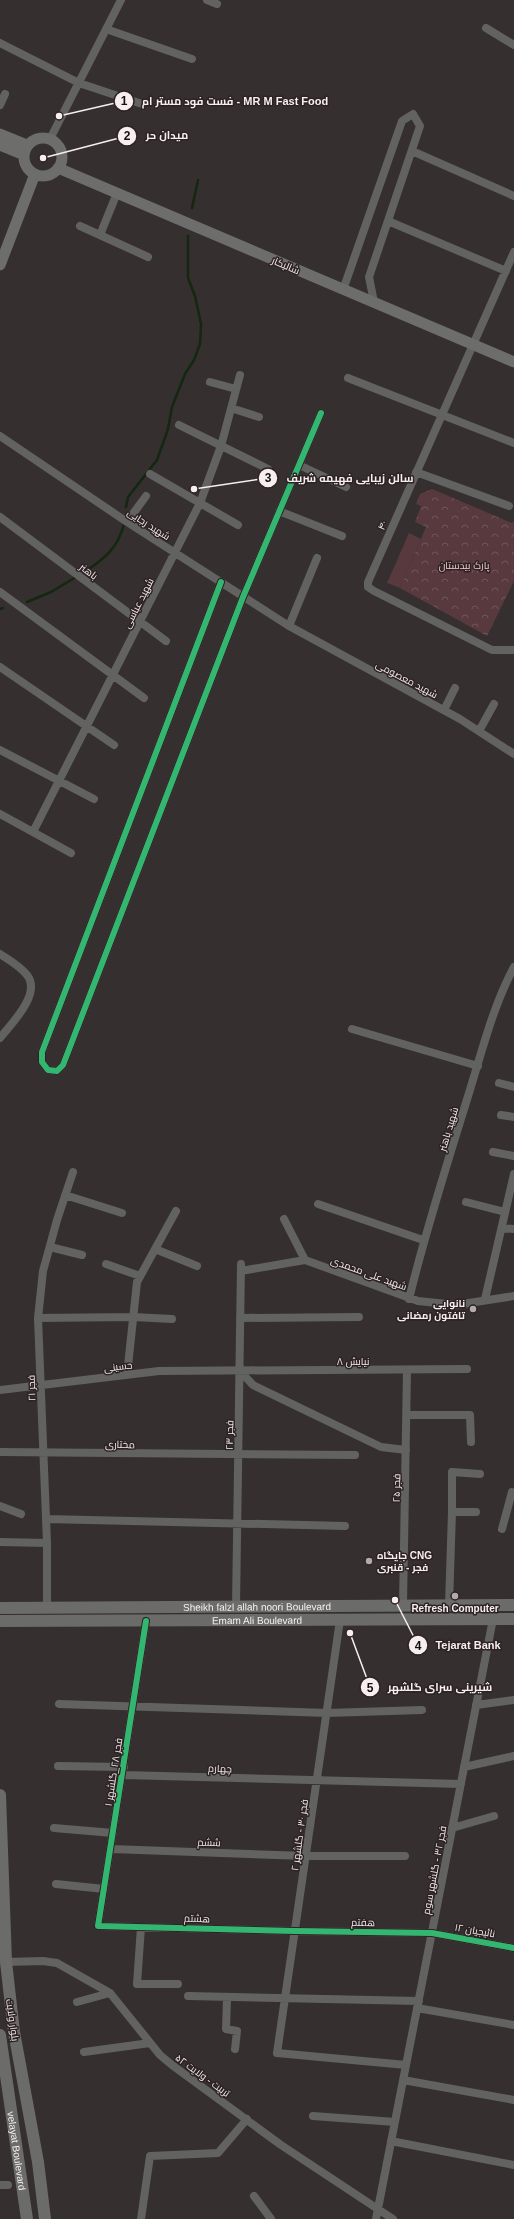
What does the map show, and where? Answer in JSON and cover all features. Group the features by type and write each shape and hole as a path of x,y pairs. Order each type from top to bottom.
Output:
{"main road":[{"path":"0,134 25,150"},
{"path":"38,138 50,140 58,145 62,154 58,168 45,176 35,174 26,167 25,150 38,138"},
{"path":"0,145 25,150"},
{"name":"شالیکار","path":"58,168 514,362"},
{"path":"0,265 35,174"},
{"name":"Sheikh falzl allah noori Boulevard","path":"0,1608 514,1605"},
{"path":"82,1622 86,1618 83,1607"},
{"path":"114,1621 111,1617 111,1611 115,1607"},
{"name":"Emam Ali Boulevard","path":"0,1621 82,1622 514,1619"},
{"name":"بلوار ولایت","path":"0,1795 6,1962 14,2032 38,2162 45,2219"},
{"name":"velayat Boulevard","path":"0,2035 27,2219"}],"street":[{"path":"50,140 121,0"},
{"path":"207,0 217,4"},
{"path":"486,28 514,45"},
{"path":"106,29 192,59"},
{"path":"0,43 79,83 142,104"},
{"path":"0,105 5,94"},
{"path":"344,290 402,121 413,114 420,126 369,277 374,302"},
{"path":"412,151 514,196"},
{"path":"100,235 117,193"},
{"path":"388,221 506,271"},
{"path":"80,226 148,257"},
{"name":"۴۰","path":"514,252 368,582 368,587 492,650 514,650"},
{"name":"شهید عباسی","path":"33,832 176,553 200,503 221,446 240,375"},
{"path":"348,378 514,443"},
{"path":"210,382 236,389"},
{"path":"231,408 259,417"},
{"path":"221,582 42,1052 42,1062 48,1070 57,1071 64,1065 243,597 321,413"},
{"path":"178,425 268,469"},
{"name":"شهید رجایی","path":"0,436 127,522 289,626"},
{"path":"299,466 346,487"},
{"path":"416,472 509,506"},
{"path":"150,474 238,525"},
{"path":"127,522 146,496"},
{"path":"279,511 342,536"},
{"name":"باهنر","path":"0,517 166,641"},
{"path":"289,626 317,558"},
{"path":"0,592 112,676 144,698"},
{"name":"شهید معصومی","path":"289,626 444,710 514,753"},
{"path":"0,667 114,745"},
{"path":"444,710 455,688"},
{"path":"479,731 494,704"},
{"path":"0,750 94,799"},
{"path":"0,814 72,853"},
{"path":"0,954 28,976 31,987 28,1002 0,1037"},
{"name":"شهید باهنر","path":"409,1299 423,1240 500,996 514,967"},
{"path":"352,1029 478,1066"},
{"path":"498,1083 514,1087"},
{"path":"501,1115 514,1117"},
{"path":"492,1152 514,1156"},
{"name":"فجر ۲۱","path":"47,1607 47,1543 38,1318 43,1271 73,1172"},
{"path":"485,1299 514,1174"},
{"path":"65,1195 122,1213"},
{"path":"466,1202 505,1212"},
{"path":"318,1204 423,1240"},
{"path":"127,1375 137,1282 176,1211"},
{"path":"284,1219 305,1260"},
{"path":"502,1228 514,1229"},
{"path":"50,1246 82,1255"},
{"path":"155,1249 197,1266"},
{"name":"فجر ۲۳","path":"236,1606 241,1268 305,1260"},
{"name":"شهید علی محمدی","path":"305,1260 409,1299 456,1305 485,1299 514,1296"},
{"path":"106,1264 140,1276"},
{"path":"38,1318 133,1316 172,1319"},
{"path":"240,1318 359,1317"},
{"name":"نیایش ۸","path":"240,1371 467,1369"},
{"name":"فجر ۲۵","path":"403,1605 407,1370"},
{"name":"حسینی","path":"0,1390 159,1371 240,1371"},
{"path":"240,1371 253,1385 381,1447 406,1450"},
{"path":"407,1415 470,1415 470,1442"},
{"name":"مختاری","path":"0,1452 355,1455"},
{"path":"449,1605 452,1472 480,1474"},
{"path":"502,1529 512,1492 514,1493"},
{"path":"0,1506 21,1514"},
{"path":"452,1512 476,1512"},
{"path":"46,1519 238,1525 345,1526"},
{"path":"0,1542 47,1543"},
{"name":"فجر ۳۲ - گلشهر سوم","path":"376,2219 493,1619"},
{"name":"فجر ۳۰ - گلشهر ۲","path":"340,1620 277,2053 406,2065"},
{"name":"فجر ۲۸_گلشهر ۱","path":"98,1926 134,1707 146,1621"},
{"path":"476,1705 514,1700"},
{"path":"59,1704 327,1713 422,1710"},
{"path":"464,1767 514,1756"},
{"name":"چهارم","path":"58,1766 123,1771 317,1780 461,1784"},
{"path":"452,1828 494,1816"},
{"path":"54,1828 114,1833"},
{"name":"ششم","path":"111,1849 306,1856 405,1856"},
{"path":"56,1884 104,1889"},
{"name":"هشتم","path":"98,1926 141,1926 295,1932"},
{"path":"141,1926 138,1984 178,1984"},
{"name":"هفتم","path":"295,1932 432,1933"},
{"name":"نائیجیان ۱۲","path":"432,1933 514,1948"},
{"name":"تربیت - ولایت ۵۲","path":"6,1962 43,1961 57,1963 110,1993 150,2043 172,2065 247,2119 393,2219"},
{"path":"77,2002 110,1993"},
{"path":"188,1996 227,1998 286,1997 418,2005 514,2025"},
{"path":"227,1998 226,2028 237,2030 235,2049"},
{"path":"84,2052 150,2043"},
{"path":"403,2080 514,2100"},
{"path":"313,2116 395,2122"},
{"path":"141,2219 150,2156 218,2153 247,2119"},
{"path":"391,2141 514,2164"},
{"path":"254,2196 271,2219"}],"green space":[{"name":"پارک بیدستان","path":"432,489 512,523 514,521 514,581 487,636 400,588 426,527 415,522 421,506 416,504 420,494"},
{"path":"409,533 421,539 400,588 387,583"}],"waterway":[{"path":"192,208 198,180"},
{"path":"126,507 128,497 157,460 168,429 172,407 185,374 194,360 200,344 201,324 195,296 188,278 188,236"},
{"path":"86,571 110,552 118,540 124,524"},
{"path":"27,602 51,592 76,577"}],"cycle path":[{"path":"221,582 42,1052 42,1062 48,1070 57,1071 63,1065 243,597 321,413"},
{"path":"146,1621 98,1926 432,1933 514,1948"}],"place":[{"name":"فست فود مستر ام - MR M Fast Food","path":"59,116"},
{"name":"میدان حر","path":"43,158"},
{"name":"سالن زیبایی فهیمه شریف","path":"194,489"},
{"name":"نانوایی تافتون رمضانی","path":"473,1309"},
{"name":"جایگاه CNG فجر - قنبری","path":"369,1561"},
{"name":"Refresh Computer","path":"455,1596"},
{"name":"Tejarat Bank","path":"395,1600"},
{"name":"شیرینی سرای گلشهر","path":"350,1633"}]}
